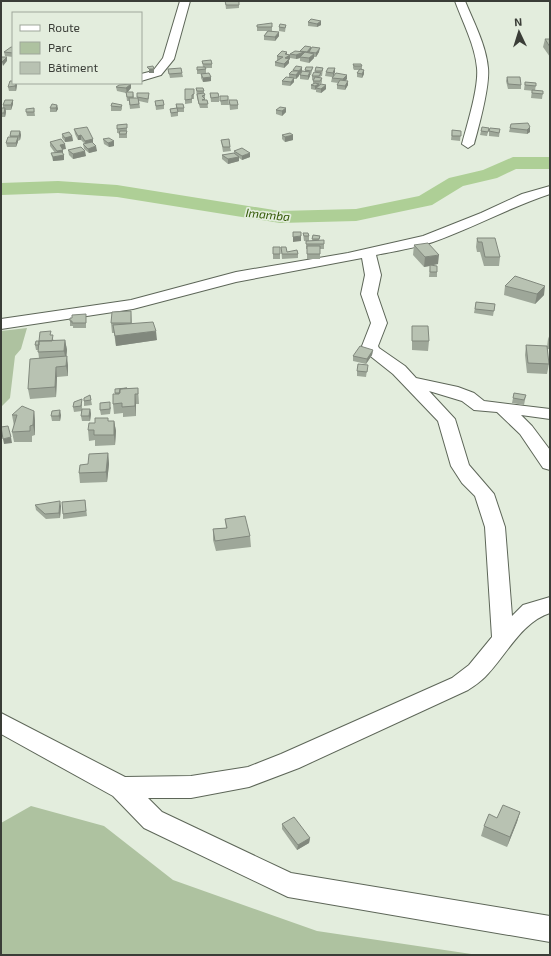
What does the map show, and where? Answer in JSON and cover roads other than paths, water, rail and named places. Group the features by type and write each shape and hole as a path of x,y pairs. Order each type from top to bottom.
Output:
{"street":[{"path":"142,78 157,73 168,59 185,1"},
{"path":"460,1 463,4 480,52 483,70 476,114 468,144"},
{"path":"1,324 133,304 236,276 368,253 427,239 550,190"},
{"path":"368,253 373,275 369,294 379,323 370,346 372,351 398,370 446,419 460,466 469,479 484,494 495,527 503,639"},
{"path":"410,382 452,391 468,397 480,406 550,414"},
{"path":"502,408 526,430 550,464"},
{"path":"122,788 191,787 250,777 290,762 460,684 477,671 503,639 540,608 550,593"},
{"path":"1,723 122,788 153,820 288,885 550,929"}],"waterway":[{"name":"Imamba","path":"1,189 58,187 117,191 280,217 356,215 425,201 456,182 490,174 513,163 550,163"}]}
